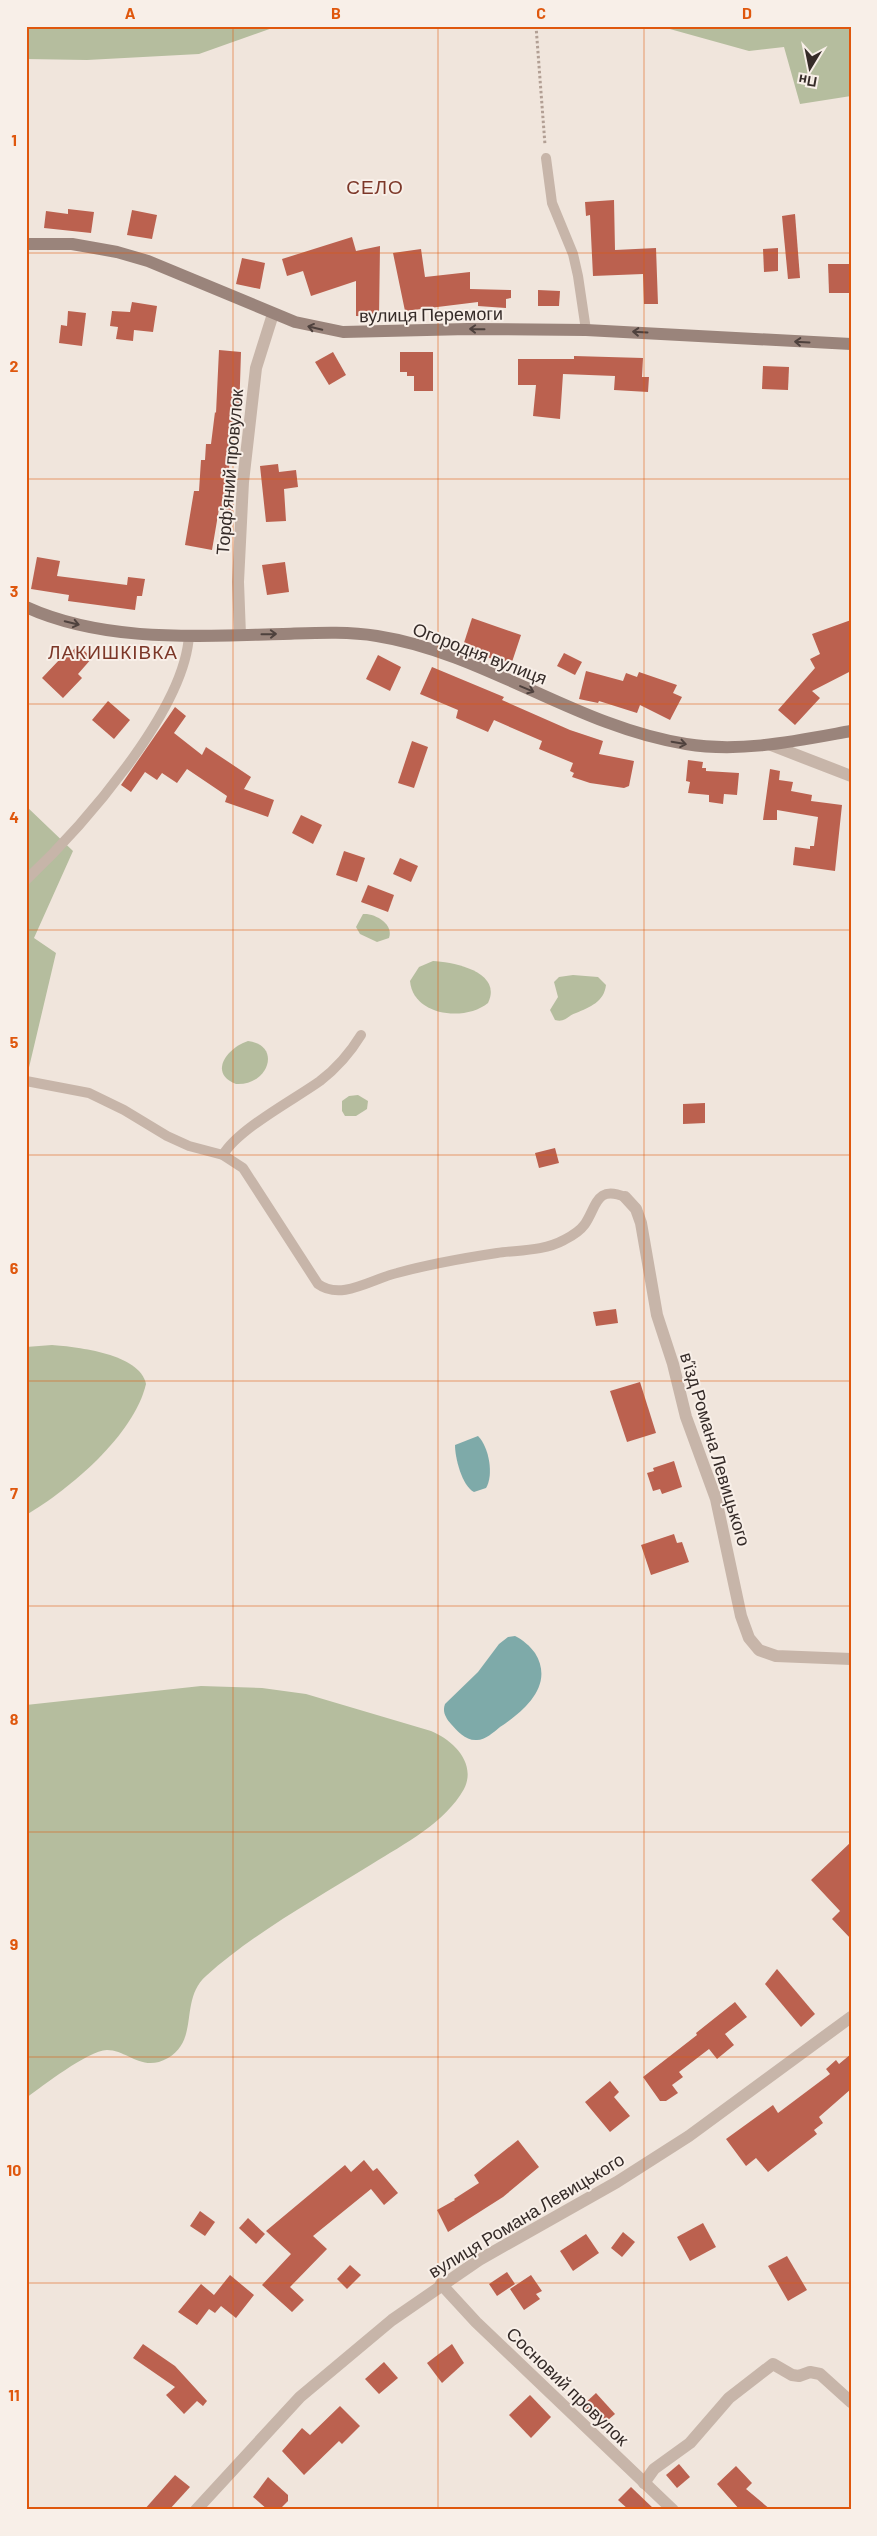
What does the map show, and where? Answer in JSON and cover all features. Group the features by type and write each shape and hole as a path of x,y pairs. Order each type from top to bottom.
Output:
{"street":[{"name":"вулиця Перемоги","path":"26,244 88,246 132,256 273,314 310,326 343,332 468,329 586,330 851,344"},
{"name":"Торф'яний провулок","path":"240,635 238,582 243,482 256,368 273,314"},
{"name":"Огородня вулиця","path":"26,607 87,626 128,632 189,635 337,632 394,639 445,655 647,736 706,747 771,745 851,776"},
{"path":"771,745 851,731"},
{"name":"в’їзд Романа Левицького","path":"625,1197 636,1209 641,1223 658,1315 686,1417 716,1499 742,1616 749,1638 759,1650 776,1656 851,1659"},
{"name":"вулиця Романа Левицького","path":"196,2510 300,2397 440,2284 649,2162 742,2099 851,2017"},
{"name":"Сосновий провулок","path":"440,2284 476,2322 673,2510"},
{"path":"644,2483 654,2469 690,2443 729,2398 773,2364 792,2375 799,2376 810,2372 820,2374 851,2402"}],"lane":[{"path":"546,158 552,203 567,237 576,269 586,330"},
{"path":"26,880 96,804 162,716 184,668 189,635"},
{"path":"222,1155 229,1146 259,1122 321,1080 348,1055 361,1036"},
{"path":"26,1081 89,1093 124,1110 180,1142 222,1155 243,1168 318,1284 334,1291 346,1289 391,1274 439,1264 550,1246 563,1241 580,1229 596,1202 604,1195 613,1193 625,1197"}],"path":[{"path":"536,26 546,158"}],"green space":[{"path":"26,26 278,26 199,54 87,60 26,59"},
{"path":"659,26 851,26 851,96 800,104 784,47 749,51"},
{"path":"26,806 73,851 34,938 56,953 27,1076"},
{"path":"363,914 373,915 382,920 389,928 389,938 377,942 360,934 356,927"},
{"path":"433,961 464,967 483,976 489,984 491,992 488,1003 478,1009 454,1014 430,1008 420,1002 413,993 410,981 419,967"},
{"path":"573,975 598,977 606,985 605,991 599,1000 591,1006 564,1020 555,1020 550,1010 558,997 554,982 559,977"},
{"path":"248,1041 259,1044 265,1050 268,1057 267,1065 257,1079 247,1083 236,1084 223,1074 222,1067 233,1049"},
{"path":"358,1095 368,1101 367,1109 356,1116 345,1116 342,1111 342,1101 349,1096"},
{"path":"52,1345 92,1350 120,1359 141,1374 146,1384 139,1403 128,1422 98,1459 62,1491 26,1515 26,1347"},
{"path":"201,1686 262,1688 306,1694 431,1731 455,1746 461,1754 467,1770 464,1789 446,1812 423,1832 265,1930 206,1976 193,1996 184,2041 178,2050 168,2058 150,2063 136,2060 115,2051 98,2052 77,2062 26,2098 26,1705"}],"water":[{"path":"478,1436 485,1447 489,1461 490,1476 486,1488 474,1492 463,1478 456,1457 455,1445"},
{"path":"515,1636 531,1648 540,1665 541,1676 534,1696 518,1713 483,1739 473,1740 462,1735 456,1730 444,1712 445,1704 478,1672 499,1644 508,1637"}],"building":[{"path":"614,200 615,250 656,248 658,304 644,304 643,274 593,276 590,215 586,216 585,202"},
{"path":"68,209 94,212 91,233 44,228 46,211 68,214"},
{"path":"132,210 157,215 152,239 127,235"},
{"path":"795,214 800,278 788,279 782,216"},
{"path":"352,237 356,251 380,246 379,317 356,316 356,281 311,296 303,271 287,276 282,259"},
{"path":"778,248 778,271 764,272 763,249"},
{"path":"421,249 425,277 470,272 470,289 511,290 511,298 506,299 506,308 478,306 478,302 405,311 393,253"},
{"path":"242,258 265,263 260,289 236,284"},
{"path":"828,264 851,264 851,293 829,293"},
{"path":"538,290 560,291 559,306 538,306"},
{"path":"132,302 157,306 153,332 134,330 133,341 116,339 118,327 110,326 112,311 130,312"},
{"path":"68,311 86,313 82,346 59,343 61,325 67,326"},
{"path":"219,350 241,352 239,415 242,415 240,432 232,431 227,494 234,495 233,511 219,509 212,550 185,545 194,491 199,491 201,460 205,460 206,444 211,444 216,413"},
{"path":"333,352 346,375 329,385 315,362"},
{"path":"400,352 433,352 433,391 414,391 414,376 407,376 407,372 400,372"},
{"path":"574,356 643,358 642,377 649,377 648,392 614,390 615,376 563,374 560,419 533,416 536,385 518,385 518,359 574,359"},
{"path":"763,366 789,367 788,390 762,389"},
{"path":"278,464 279,472 296,470 298,487 284,489 286,521 266,522 260,466"},
{"path":"37,557 60,561 57,576 127,585 128,577 145,579 142,596 137,596 135,610 68,601 69,595 31,589"},
{"path":"285,562 289,592 267,595 262,565"},
{"path":"472,618 521,635 511,665 462,649"},
{"path":"851,620 851,671 812,691 820,698 795,725 778,710 815,668 810,659 820,654 812,634"},
{"path":"78,645 92,658 78,674 82,678 63,698 42,678 61,658 64,660"},
{"path":"564,653 582,662 575,675 557,666"},
{"path":"378,655 401,667 390,691 366,679"},
{"path":"432,667 504,697 502,700 570,730 603,741 599,754 634,761 629,786 624,788 590,783 572,777 574,773 570,771 573,763 539,749 542,741 494,720 488,732 456,718 458,710 420,694"},
{"path":"586,671 623,681 626,673 637,677 639,672 677,685 673,693 682,697 670,720 640,705 637,713 599,701 598,703 579,699"},
{"path":"108,701 130,720 114,739 92,720"},
{"path":"175,707 186,716 174,733 202,755 206,747 251,777 244,789 274,800 268,817 225,802 227,796 187,769 177,783 162,773 157,780 145,772 131,792 121,785"},
{"path":"412,741 428,747 414,788 398,783"},
{"path":"688,760 703,762 702,768 706,768 706,771 739,773 737,795 724,794 723,804 709,802 709,795 688,793 690,782 686,781"},
{"path":"770,769 780,771 779,780 793,782 791,791 812,795 811,801 842,805 835,871 793,865 795,847 810,849 810,846 814,846 818,817 777,810 777,820 763,820"},
{"path":"301,815 322,825 313,844 292,833"},
{"path":"344,851 365,858 357,882 336,875"},
{"path":"400,858 418,866 411,882 393,874"},
{"path":"368,885 394,895 388,912 361,902"},
{"path":"705,1103 705,1123 683,1124 683,1104"},
{"path":"555,1148 559,1163 539,1168 535,1153"},
{"path":"616,1309 618,1323 596,1326 593,1312"},
{"path":"640,1382 656,1433 627,1442 610,1391"},
{"path":"674,1461 682,1487 662,1494 660,1489 653,1491 647,1473 654,1471 653,1468"},
{"path":"674,1534 677,1543 682,1542 689,1562 651,1575 641,1545"},
{"path":"851,1842 851,1939 832,1919 840,1911 811,1880"},
{"path":"777,1969 815,2014 801,2027 765,1984"},
{"path":"735,2002 747,2017 725,2034 734,2045 717,2059 709,2049 679,2072 683,2077 672,2085 678,2093 666,2101 660,2101 643,2077 697,2035 696,2033"},
{"path":"851,2054 851,2089 819,2117 823,2123 814,2130 817,2134 768,2172 756,2158 746,2166 726,2139 773,2105 778,2113 830,2074 826,2069 836,2060 839,2064"},
{"path":"610,2081 619,2092 614,2097 630,2116 610,2132 585,2102"},
{"path":"518,2140 539,2167 503,2197 448,2232 437,2210 479,2183 474,2175"},
{"path":"364,2160 373,2171 377,2168 398,2193 384,2205 371,2189 313,2236 327,2249 290,2287 304,2300 292,2312 262,2285 291,2254 266,2231 345,2165 351,2172"},
{"path":"200,2211 215,2222 205,2236 190,2226"},
{"path":"248,2218 265,2234 256,2244 239,2228"},
{"path":"703,2223 716,2247 690,2261 677,2237"},
{"path":"623,2232 635,2242 622,2257 611,2248"},
{"path":"586,2234 599,2253 573,2271 560,2251"},
{"path":"787,2256 807,2290 788,2301 768,2266"},
{"path":"350,2265 361,2275 347,2289 337,2279"},
{"path":"507,2272 515,2284 497,2296 489,2284"},
{"path":"230,2275 254,2295 236,2318 221,2306 215,2313 209,2309 197,2325 178,2312 201,2284 214,2295"},
{"path":"531,2275 542,2291 536,2294 540,2299 524,2310 510,2289"},
{"path":"143,2344 175,2366 207,2401 203,2406 197,2401 184,2414 166,2395 175,2387 133,2358"},
{"path":"452,2344 464,2363 442,2383 427,2363"},
{"path":"384,2362 398,2378 379,2394 365,2379"},
{"path":"596,2393 615,2414 601,2426 583,2405"},
{"path":"530,2395 551,2417 531,2438 509,2415"},
{"path":"340,2406 360,2426 342,2444 339,2441 304,2475 282,2451 302,2428 310,2435"},
{"path":"679,2464 690,2477 677,2488 666,2475"},
{"path":"736,2466 752,2483 746,2489 771,2510 740,2510 717,2484"},
{"path":"175,2475 190,2487 169,2510 144,2510"},
{"path":"268,2477 288,2495 288,2501 279,2510 268,2510 253,2497"},
{"path":"631,2487 655,2510 629,2510 618,2500"}],"district":[{"name":"СЕЛО","path":"375,186"},
{"name":"ЛАКИШКІВКА","path":"113,651"}]}
